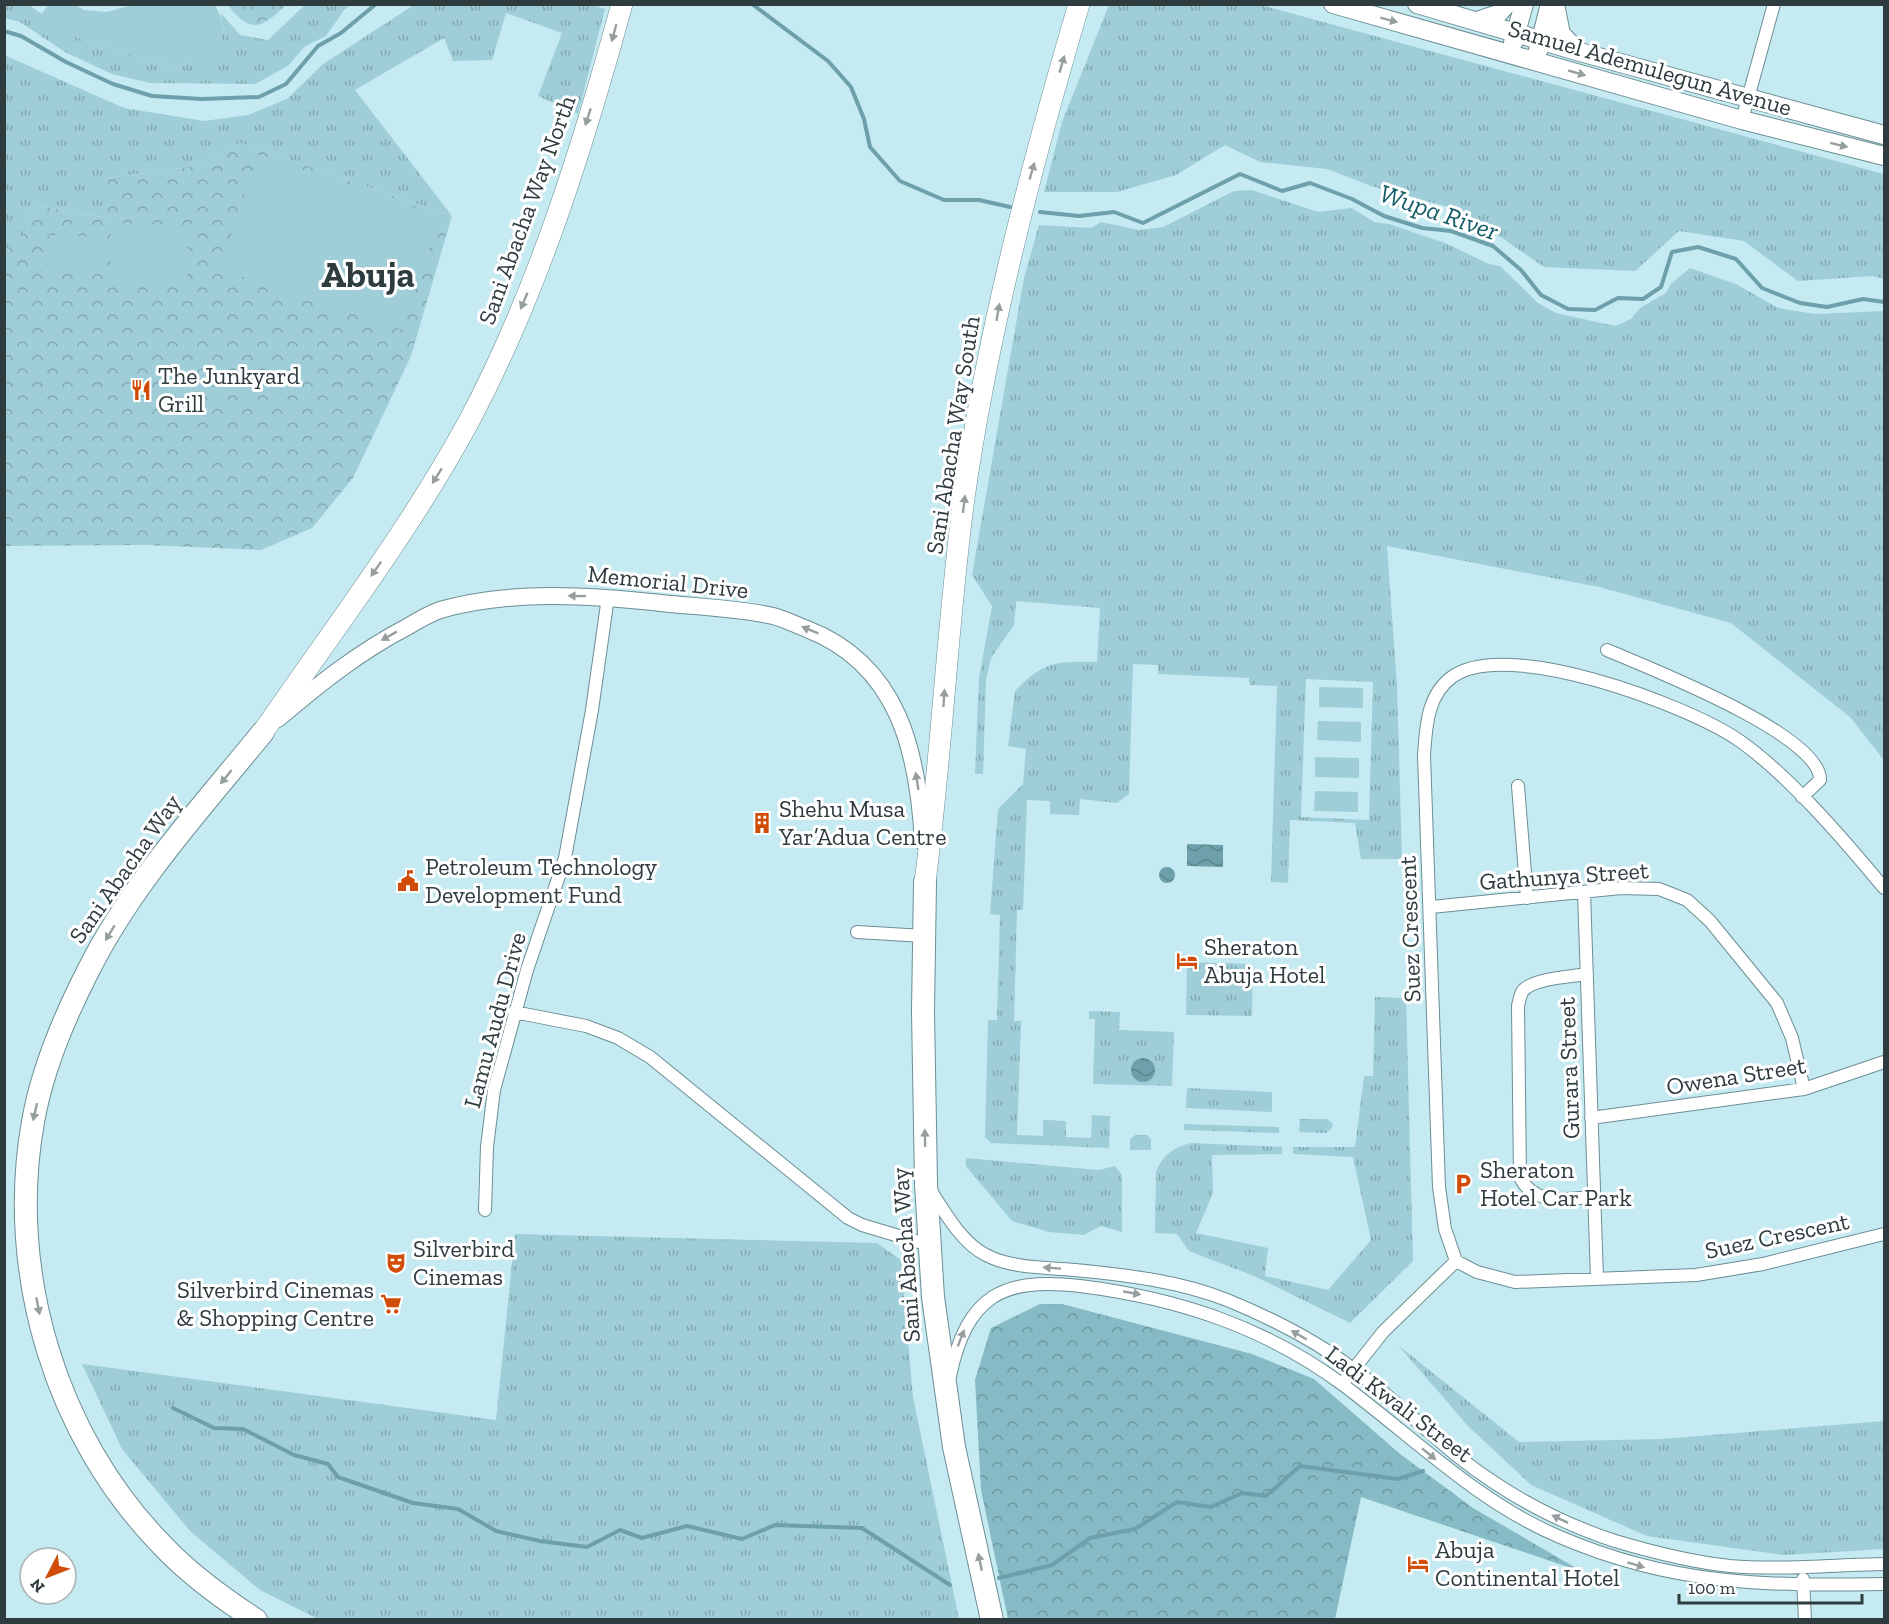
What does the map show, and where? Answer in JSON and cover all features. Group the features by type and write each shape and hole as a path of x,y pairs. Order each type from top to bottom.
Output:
{"highway":[{"name":"Sani Abacha Way North","path":"409,520 470,419 541,260 606,62 622,4"},
{"name":"Sani Abacha Way South","path":"925,882 936,802 947,653 965,497 1005,275 1079,4"},
{"name":"Sani Abacha Way","path":"256,1620 192,1573 162,1546 106,1476 58,1386 41,1322 26,1228 27,1176 32,1123 52,1052 89,969 118,920 151,873 263,732 409,520"},
{"name":"Sani Abacha Way","path":"925,882 926,1184 933,1297 954,1447 992,1620"}],"main road":[{"name":"Samuel Ademulegun Avenue","path":"1333,4 1742,120 1884,156"},
{"name":"Samuel Ademulegun Avenue","path":"1417,4 1580,52 1884,135"},
{"path":"1477,21 1498,14 1507,4"},
{"path":"1511,54 1524,4"},
{"path":"1535,61 1550,4"},
{"path":"1555,4 1561,34 1580,52"}],"street":[{"path":"1742,120 1774,4"},
{"name":"Memorial Drive","path":"263,732 352,659 438,610 537,596 608,597 775,616 821,635 847,649 876,679 902,722 913,758 921,809 925,882"},
{"name":"Lamu Audu Drive","path":"486,1210 487,1146 494,1090 514,1012 565,858 592,710 608,597"},
{"path":"1607,650 1745,712 1791,741 1811,759 1820,773 1820,780 1802,797"},
{"name":"Suez Crescent","path":"1884,888 1802,797 1767,762 1706,720 1672,705 1585,677 1496,664 1473,667 1452,677 1437,694 1427,714 1424,755 1439,1187 1445,1229 1456,1261 1477,1272 1515,1282 1696,1275 1729,1270 1884,1234"},
{"path":"1518,786 1527,898"},
{"name":"Gathunya Street","path":"1431,907 1584,892 1659,889 1687,900 1716,928 1777,1003 1792,1038 1804,1089"},
{"name":"Gurara Street","path":"1584,892 1597,1279"},
{"path":"856,932 924,936"},
{"path":"1587,975 1548,980 1530,985 1522,992 1518,1006 1520,1177 1526,1188 1540,1197 1563,1200 1593,1197"},
{"path":"514,1012 586,1026 618,1038 650,1057 848,1218 862,1225 929,1245"},
{"name":"Owena Street","path":"1591,1118 1804,1089 1884,1062"},
{"name":"Ladi Kwali Street","path":"926,1184 950,1219 971,1243 987,1256 1028,1266 1126,1275 1203,1291 1268,1318 1353,1368 1462,1460 1519,1498 1566,1522 1613,1540 1701,1562 1731,1566 1884,1564"},
{"path":"1342,1384 1383,1332 1456,1261"},
{"name":"Ladi Kwali Street","path":"946,1394 954,1356 967,1325 996,1295 1017,1285 1029,1284 1055,1284 1124,1292 1195,1308 1281,1345 1342,1384 1448,1469 1512,1513 1558,1537 1655,1570 1729,1582 1804,1586 1884,1584"},
{"path":"1803,1566 1805,1620"}],"green space":[{"path":"589,4 605,9 578,114 538,96 562,33 506,13 492,60 453,61 444,38 355,90 452,216 240,143 196,166 107,178 108,218 34,205 21,238 17,244 5,249 4,55 124,108 204,121 248,115 287,99 323,64 414,5"},
{"path":"5,5 29,5 75,37 172,67 194,63 223,30 221,13 240,35 268,40 305,5 351,5 344,10 326,36 304,47 288,66 255,84 150,83 112,74 65,52 20,22 5,18"},
{"path":"48,5 75,5 84,10 107,12 132,5 214,5 219,12 222,26 215,65 194,63 172,67 75,37 41,15"},
{"path":"228,5 286,5 270,19 257,25 243,21"},
{"path":"1109,5 1261,5 1884,174 1884,279 1873,276 1798,281 1744,241 1679,231 1635,271 1544,267 1463,211 1371,186 1327,169 1260,162 1225,145 1176,175 1117,192 1044,192 1062,122"},
{"path":"240,143 452,216 411,356 353,478 312,528 261,550 147,545 5,546 4,249 17,244 25,232 34,205 107,218 107,178 196,166"},
{"path":"258,155 439,216 402,330 220,269"},
{"path":"1252,190 1318,212 1352,208 1374,222 1389,224 1445,243 1489,264 1500,266 1538,303 1556,313 1615,326 1631,319 1640,308 1666,293 1671,284 1690,268 1736,284 1778,308 1815,314 1884,311 1884,760 1850,717 1731,623 1599,587 1387,546 1397,686 1402,859 1361,859 1355,823 1290,820 1288,883 1271,882 1277,686 1250,685 1249,678 1158,674 1158,665 1133,664 1129,794 1117,803 1080,799 1079,815 1050,814 1050,801 1027,800 1023,910 1017,910 1014,1021 1021,1021 1017,1135 1043,1136 1043,1120 1066,1121 1066,1137 1091,1138 1092,1115 1110,1116 1109,1148 991,1143 985,1137 988,1020 997,1020 1000,915 990,914 998,809 1023,784 1026,749 1008,746 1015,691 1043,668 1061,663 1097,662 1100,608 1016,601 1014,625 991,658 986,680 983,774 975,774 979,678 992,606 972,575 1024,278 1039,225 1091,228 1101,222 1139,230 1163,227 1234,191","holes":["1306,679 1373,682 1369,820 1301,817"]},
{"path":"111,223 188,225 187,280 110,279"},
{"path":"49,235 106,237 105,271 48,270"},
{"path":"1319,687 1363,688 1363,708 1319,707"},
{"path":"1318,721 1361,722 1361,742 1317,740"},
{"path":"1315,757 1359,758 1359,778 1315,777"},
{"path":"1315,791 1358,792 1358,812 1314,811"},
{"path":"1187,962 1253,964 1252,1016 1186,1015"},
{"path":"1375,997 1406,998 1413,1261 1350,1323 1254,1276 1189,1251 1177,1234 1155,1233 1156,1173 1165,1157 1180,1147 1192,1143 1282,1147 1282,1154 1212,1155 1213,1193 1196,1233 1268,1248 1265,1276 1328,1290 1371,1240 1353,1157 1293,1154 1293,1147 1355,1147 1364,1076 1373,1076"},
{"path":"1089,1011 1120,1012 1119,1030 1174,1032 1172,1086 1093,1084 1095,1019 1089,1019"},
{"path":"1187,1088 1272,1092 1272,1112 1186,1108"},
{"path":"1300,1119 1327,1119 1333,1124 1326,1133 1299,1132"},
{"path":"1184,1124 1279,1127 1279,1133 1184,1130"},
{"path":"1135,1135 1147,1135 1151,1139 1151,1150 1130,1150 1130,1139"},
{"path":"966,1158 1099,1170 1115,1166 1122,1175 1122,1232 1101,1226 1084,1235 1049,1232 1012,1221 966,1166"},
{"path":"515,1234 877,1243 901,1260 913,1397 959,1619 318,1619 260,1590 190,1531 122,1449 82,1364 496,1420"},
{"path":"1040,1304 1062,1304 1252,1354 1314,1379 1400,1454 1473,1508 1583,1572 1361,1497 1335,1619 1008,1619 981,1490 975,1380 991,1328"},
{"path":"1398,1345 1519,1442 1661,1439 1884,1421 1884,1549 1784,1555 1647,1536 1531,1485 1468,1426"}],"water":[{"path":"1187,844 1223,845 1223,867 1187,866"},
{"path":"1167,867 1173,869 1175,875 1173,881 1167,883 1161,881 1159,875 1161,869"},
{"path":"1143,1058 1152,1061 1155,1070 1152,1079 1143,1082 1134,1079 1131,1070 1134,1061"}],"waterway":[{"name":"Wupa River","path":"4,31 21,36 66,62 113,84 152,96 202,99 259,97 286,84 318,46 341,33 376,4"},
{"name":"Wupa River","path":"752,4 828,61 851,87 864,119 870,147 900,181 944,200 979,200 1010,207"},
{"name":"Wupa River","path":"1040,212 1079,216 1114,212 1143,223 1240,174 1282,191 1310,183 1352,199 1384,216 1422,228 1451,231 1493,246 1521,270 1541,295 1568,309 1595,310 1618,298 1643,299 1661,287 1672,252 1698,247 1736,259 1762,288 1800,303 1827,307 1863,299 1884,302"},
{"path":"173,1408 214,1428 243,1429 294,1455 328,1464 338,1477 413,1503 458,1509 496,1531 540,1541 587,1547 620,1530 642,1538 687,1526 742,1539 775,1525 862,1528 950,1585"},
{"path":"999,1578 1052,1565 1090,1538 1135,1529 1177,1502 1211,1507 1242,1493 1266,1496 1300,1466 1398,1479 1423,1471"}],"place":[{"name":"The Junkyard Grill","path":"141,390"},
{"name":"Shehu Musa Yar’Adua Centre","path":"762,823"},
{"name":"Petroleum Technology Development Fund","path":"408,881"},
{"name":"Sheraton Abuja Hotel","path":"1187,961"},
{"name":"Sheraton Hotel Car Park","path":"1463,1184"},
{"name":"Silverbird Cinemas","path":"396,1263"},
{"name":"Silverbird Cinemas & Shopping Centre","path":"391,1304"},
{"name":"Abuja Continental Hotel","path":"1418,1564"}],"district":[{"name":"Abuja","path":"368,274"}]}
